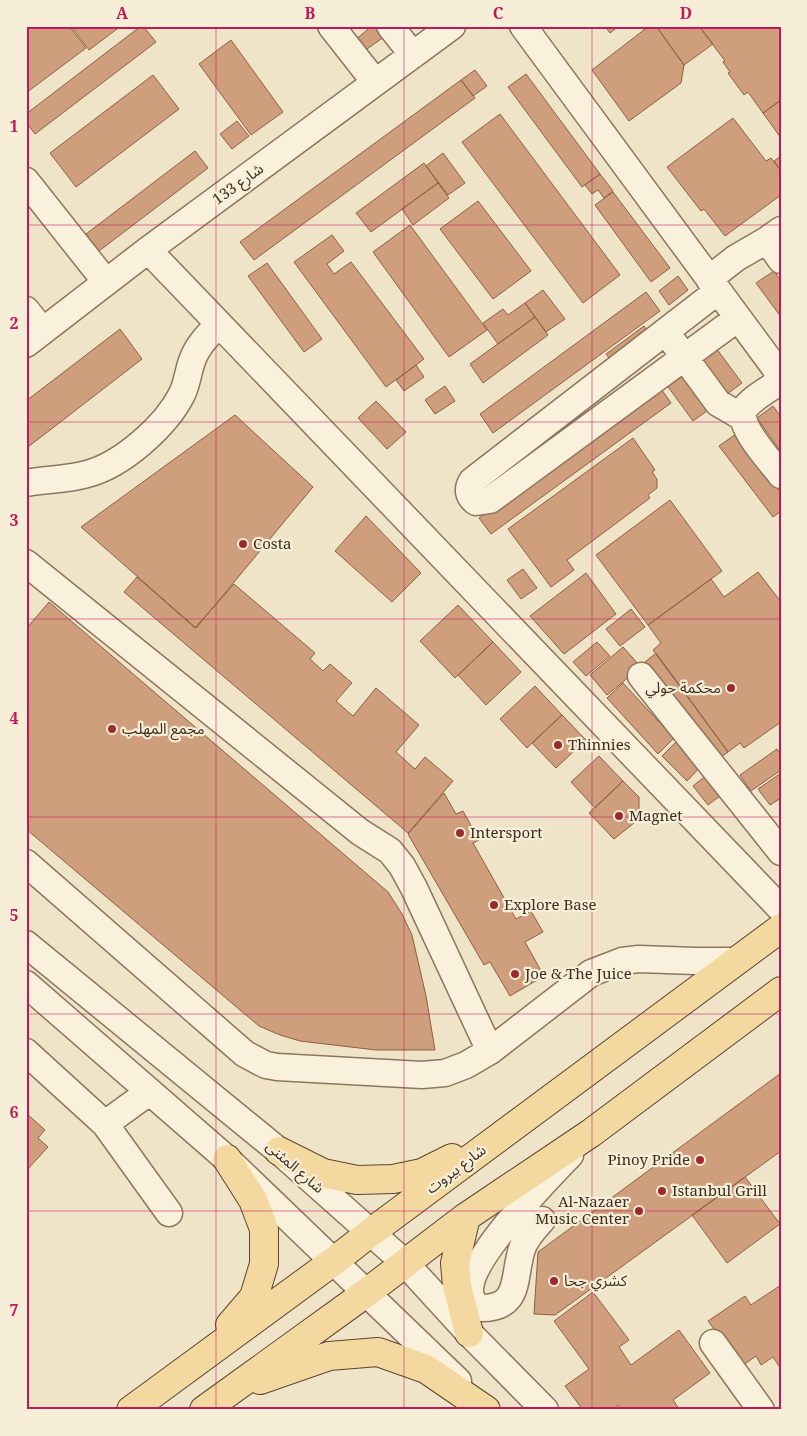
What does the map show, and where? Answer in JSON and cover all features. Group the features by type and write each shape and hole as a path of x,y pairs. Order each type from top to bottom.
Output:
{"main road":[{"name":"شارع بيروت","path":"131,1410 781,928"},
{"path":"204,1410 366,1293 466,1217 591,1133 781,991"},
{"path":"279,1151 324,1173 357,1180 393,1179 422,1173 507,1131"},
{"path":"206,1355 254,1297 264,1264 264,1229 253,1200 227,1159"},
{"path":"466,1217 455,1263 457,1286 469,1333"},
{"path":"233,1389 329,1356 378,1352 426,1369 486,1410"}],"street":[{"path":"331,26 375,82"},
{"path":"390,26 413,55"},
{"name":"شارع 133","path":"35,338 148,250 452,26"},
{"path":"523,26 781,376"},
{"path":"26,181 106,282"},
{"path":"738,318 490,500 476,502 471,498 469,486 472,481 666,332 714,285 736,258 776,243"},
{"path":"148,250 781,909"},
{"path":"26,310 35,338"},
{"path":"26,483 88,474 114,463 136,447 169,415 178,402 193,359 204,340 218,324"},
{"path":"666,332 718,403 742,418"},
{"path":"781,381 749,404 744,410 742,418 746,428 781,475"},
{"path":"26,563 360,832 390,851 402,866 414,888 490,1051"},
{"path":"641,676 781,852"},
{"path":"26,863 245,1054 266,1065 277,1067 422,1075 445,1073 466,1065 490,1051 592,973 622,960 737,961"},
{"name":"شارع المثنى","path":"26,944 279,1151 405,1263 469,1333 545,1410"},
{"path":"26,984 227,1159 486,1410"},
{"path":"26,1052 105,1124 169,1213"},
{"path":"105,1124 149,1092"},
{"path":"542,1220 528,1236 521,1250 514,1290 505,1303 492,1308 479,1308 472,1302 470,1293 471,1282 484,1256 530,1196 591,1133"},
{"path":"713,1343 761,1410"}],"building":[{"path":"26,26 69,26 86,48 26,93"},
{"path":"71,26 121,26 89,50"},
{"path":"141,26 156,42 35,134 26,122 26,114"},
{"path":"372,26 376,26 384,37 364,51 355,40"},
{"path":"605,26 619,26 610,33"},
{"path":"649,26 656,26 684,65 681,83 629,121 592,70"},
{"path":"656,26 699,26 713,44 684,65"},
{"path":"699,26 780,26 781,100 763,113 748,92 744,95 728,73 730,72 723,62 725,61"},
{"path":"231,40 283,112 251,135 199,64"},
{"path":"475,70 487,86 473,96 461,80"},
{"path":"526,74 600,174 582,187 508,87"},
{"path":"153,75 179,109 76,187 50,153"},
{"path":"461,80 475,98 254,260 240,242"},
{"path":"781,100 781,138 763,113"},
{"path":"500,114 620,275 583,303 462,142"},
{"path":"733,118 766,161 771,158 781,171 781,195 725,236 704,209 701,211 667,167"},
{"path":"237,121 249,136 232,149 220,134"},
{"path":"195,151 208,168 99,251 86,234"},
{"path":"443,153 465,183 448,195 426,166"},
{"path":"781,156 781,171 774,161"},
{"path":"424,163 438,183 371,232 356,213"},
{"path":"600,174 613,191 604,198 598,190 592,194 585,185"},
{"path":"438,183 449,198 413,225 402,209"},
{"path":"613,192 670,268 651,282 595,205"},
{"path":"478,201 531,271 493,299 440,229"},
{"path":"410,225 487,330 449,357 373,252"},
{"path":"332,235 344,251 327,264 334,274 351,262 424,359 386,387 294,262"},
{"path":"267,263 322,339 304,352 248,276"},
{"path":"774,271 781,281 781,317 756,283"},
{"path":"678,276 688,290 669,305 659,291"},
{"path":"543,290 565,319 546,332 525,303"},
{"path":"646,292 660,311 493,433 480,414"},
{"path":"525,303 535,317 498,344 483,323 503,309 508,315"},
{"path":"535,317 548,335 483,383 470,364"},
{"path":"644,326 651,335 613,363 606,354"},
{"path":"120,329 142,359 28,447 26,445 26,401"},
{"path":"716,348 742,383 723,397 697,362"},
{"path":"416,365 424,377 404,391 396,380"},
{"path":"684,372 711,408 693,421 666,384"},
{"path":"445,386 455,401 435,414 425,400"},
{"path":"659,386 671,403 491,534 479,518"},
{"path":"376,401 406,432 387,449 358,418"},
{"path":"773,406 781,417 781,452 757,418"},
{"path":"235,415 313,487 196,628 81,527"},
{"path":"736,434 781,493 781,511 773,517 719,446"},
{"path":"633,438 655,470 652,472 657,479 657,488 648,495 650,498 567,560 574,570 551,587 508,529"},
{"path":"670,500 722,571 648,625 596,555"},
{"path":"366,516 421,573 392,602 335,551"},
{"path":"523,569 537,588 521,599 507,580"},
{"name":"محكمة حولي","path":"758,572 781,602 781,722 744,748 740,743 728,752 653,650 661,643 648,625 711,579 724,597"},
{"path":"586,573 616,614 564,654 530,616"},
{"path":"137,577 195,628 234,584 315,653 310,659 323,671 330,664 352,683 336,701 353,716 376,688 419,725 396,752 415,769 425,757 453,781 408,833 124,592"},
{"name":"مجمع المهلب","path":"49,602 388,892 402,914 412,935 426,996 435,1050 376,1050 300,1041 259,1026 26,829 26,629"},
{"path":"458,605 493,642 455,678 420,641"},
{"path":"631,609 645,627 620,646 606,629"},
{"path":"493,642 521,672 486,705 458,675"},
{"path":"597,642 610,656 586,676 573,662"},
{"path":"623,647 641,667 607,695 590,675"},
{"path":"656,653 728,752 717,760 645,662"},
{"path":"623,683 674,738 658,754 607,698"},
{"path":"535,686 562,715 527,748 500,719"},
{"path":"562,715 586,740 556,768 532,743"},
{"path":"679,739 704,763 687,781 662,756"},
{"path":"777,749 781,755 781,770 751,791 740,775"},
{"path":"599,756 623,781 595,808 571,782"},
{"path":"781,773 781,798 770,805 758,789"},
{"path":"708,774 724,793 708,805 693,786"},
{"path":"623,781 639,797 639,819 614,839 589,813"},
{"path":"444,793 456,814 463,811 479,840 473,843 516,919 531,911 543,932 525,942 544,976 510,996 490,962 484,965 408,834"},
{"path":"781,1073 781,1151 555,1315 534,1314 538,1252"},
{"path":"26,1113 45,1130 38,1138 48,1147 26,1171"},
{"path":"745,1177 780,1224 727,1263 692,1215"},
{"path":"781,1285 781,1369 773,1357 761,1365 756,1356 742,1366 708,1321 745,1296 751,1305"},
{"path":"593,1292 629,1340 619,1347 631,1365 679,1330 710,1373 673,1400 680,1410 621,1410 618,1405 612,1410 583,1410 565,1386 589,1369 554,1321"}],"place":[{"name":"Costa","path":"243,544"},
{"name":"محكمة حولي","path":"731,688"},
{"name":"مجمع المهلب","path":"112,729"},
{"name":"Thinnies","path":"558,745"},
{"name":"Magnet","path":"619,816"},
{"name":"Intersport","path":"460,833"},
{"name":"Explore Base","path":"494,905"},
{"name":"Joe & The Juice","path":"515,974"},
{"name":"Pinoy Pride","path":"700,1160"},
{"name":"Istanbul Grill","path":"662,1191"},
{"name":"Al-Nazaer Music Center","path":"639,1211"},
{"name":"كشري جحا","path":"554,1281"}]}
